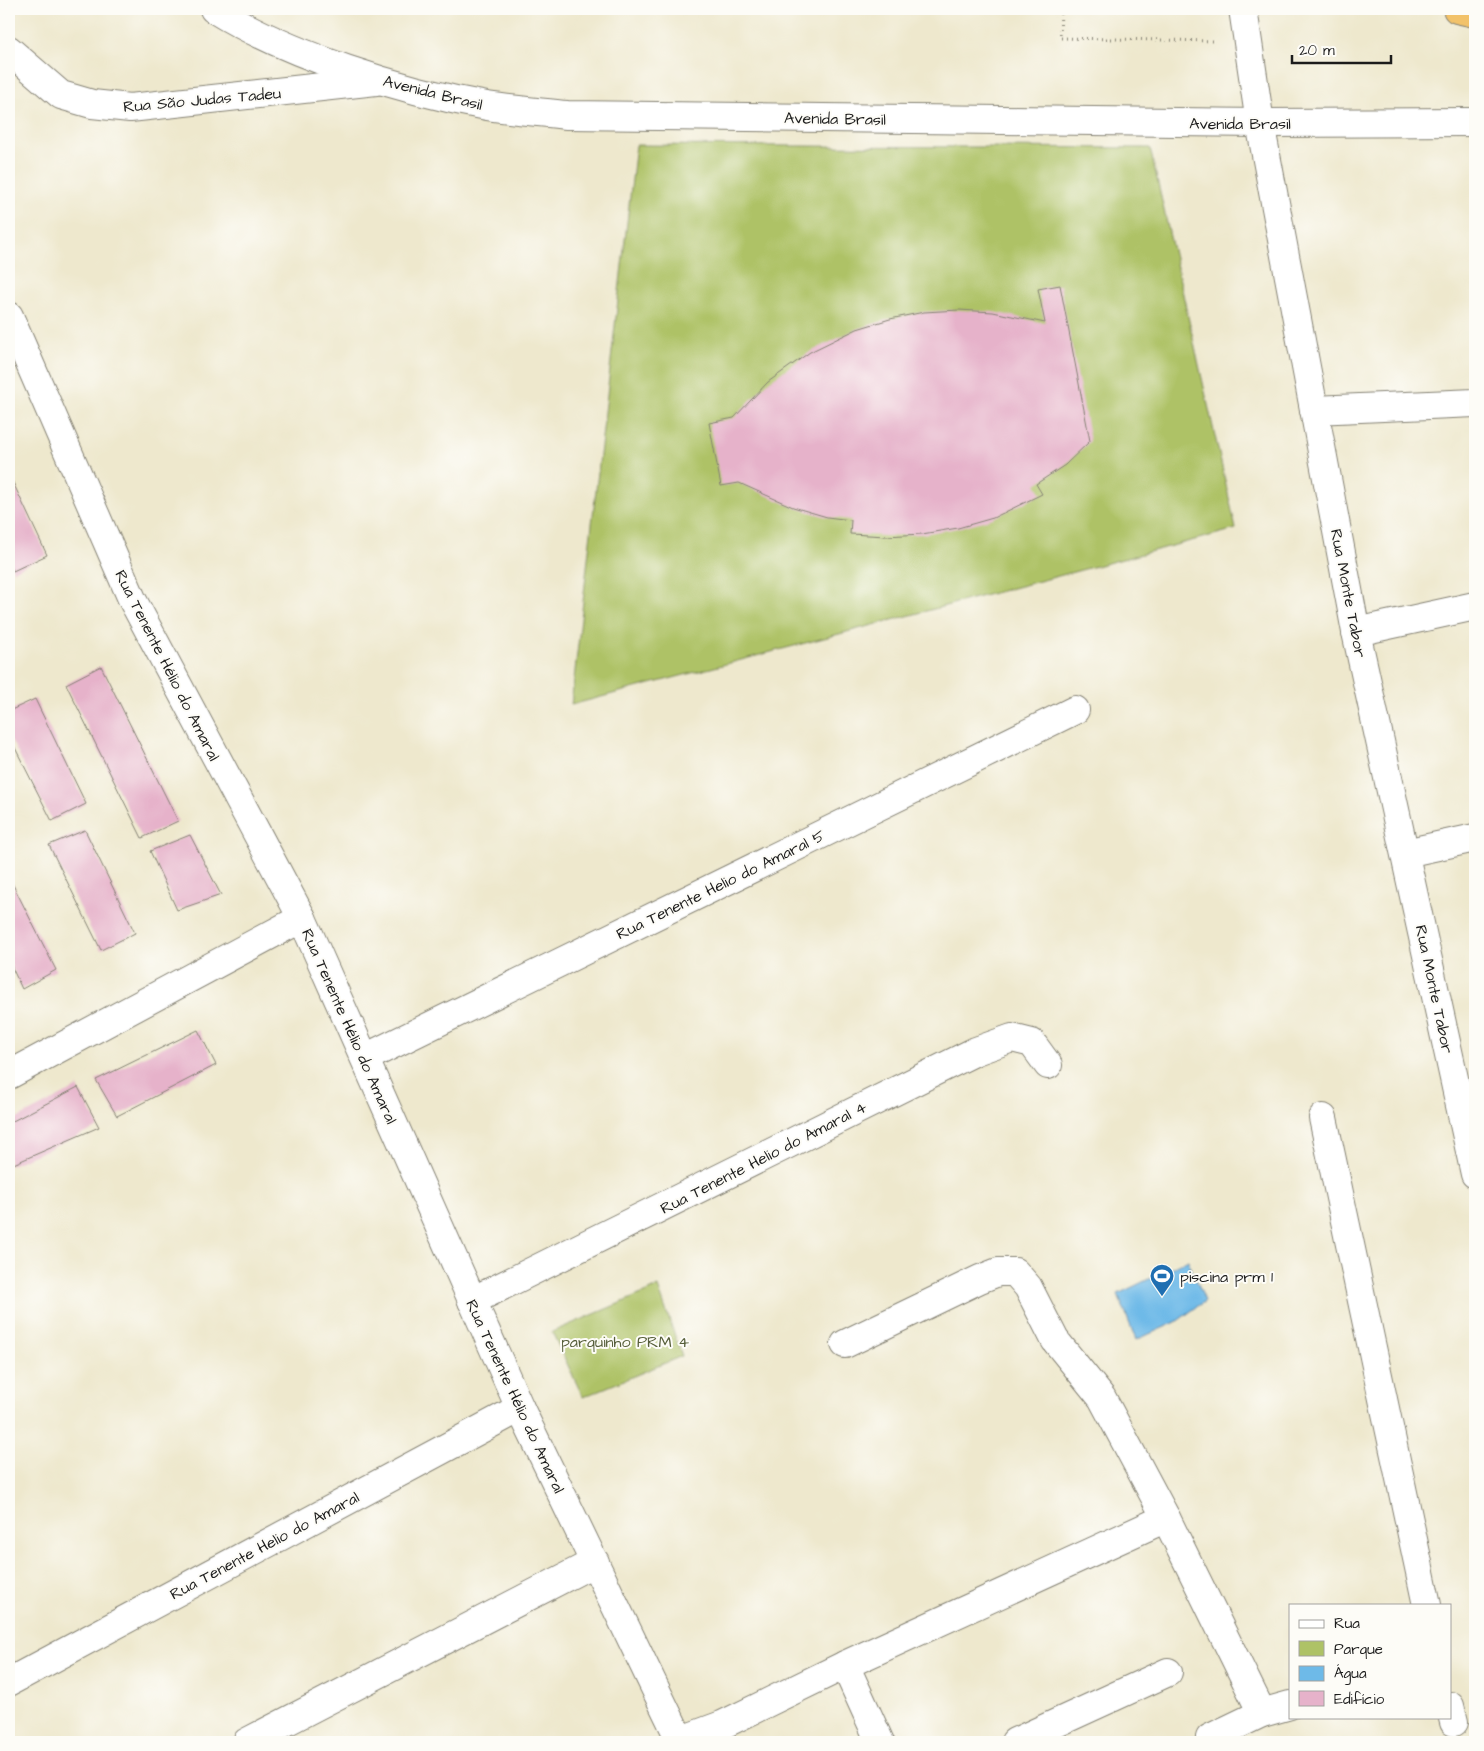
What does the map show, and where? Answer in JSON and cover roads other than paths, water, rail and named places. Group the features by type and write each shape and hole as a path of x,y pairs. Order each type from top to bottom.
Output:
{"highway":[{"path":"1457,9 1475,13"}],"street":[{"name":"Avenida Brasil","path":"214,9 231,19 303,52 382,80 487,106 567,115 1260,123 1475,122"},
{"name":"Rua Monte Tabor","path":"1243,9 1260,123 1356,632 1475,1174"},
{"name":"Rua São Judas Tadeu","path":"9,50 61,95 92,104 130,108 382,80"},
{"name":"Rua Tenente Hélio do Amaral","path":"9,316 132,599 302,918 520,1408 595,1562 679,1742"},
{"path":"1314,410 1475,403"},
{"path":"1356,632 1475,606"},
{"name":"Rua Tenente Helio do Amaral 5","path":"365,1058 1075,710"},
{"path":"1405,854 1475,838"},
{"path":"9,1075 302,918"},
{"name":"Rua Tenente Helio do Amaral 4","path":"472,1301 976,1051 1012,1038 1032,1043 1048,1065"},
{"path":"1322,1118 1427,1604"},
{"path":"845,1344 980,1279 998,1272 1015,1272 1028,1287 1055,1340 1102,1398 1166,1518 1262,1713"},
{"name":"Rua Tenente Helio do Amaral","path":"9,1682 520,1408"},
{"path":"679,1742 722,1725 845,1666 1166,1518"},
{"path":"247,1742 595,1562"},
{"path":"845,1666 880,1742"},
{"path":"1015,1742 1168,1672"},
{"path":"1210,1738 1262,1713 1289,1705"}],"water":[{"name":"piscina prm 1","path":"1188,1260 1205,1301 1176,1322 1136,1340 1118,1294"}],"place":[{"name":"piscina prm 1","path":"1162,1297"}],"park label":[{"name":"parquinho PRM 4","path":"625,1341"}]}
